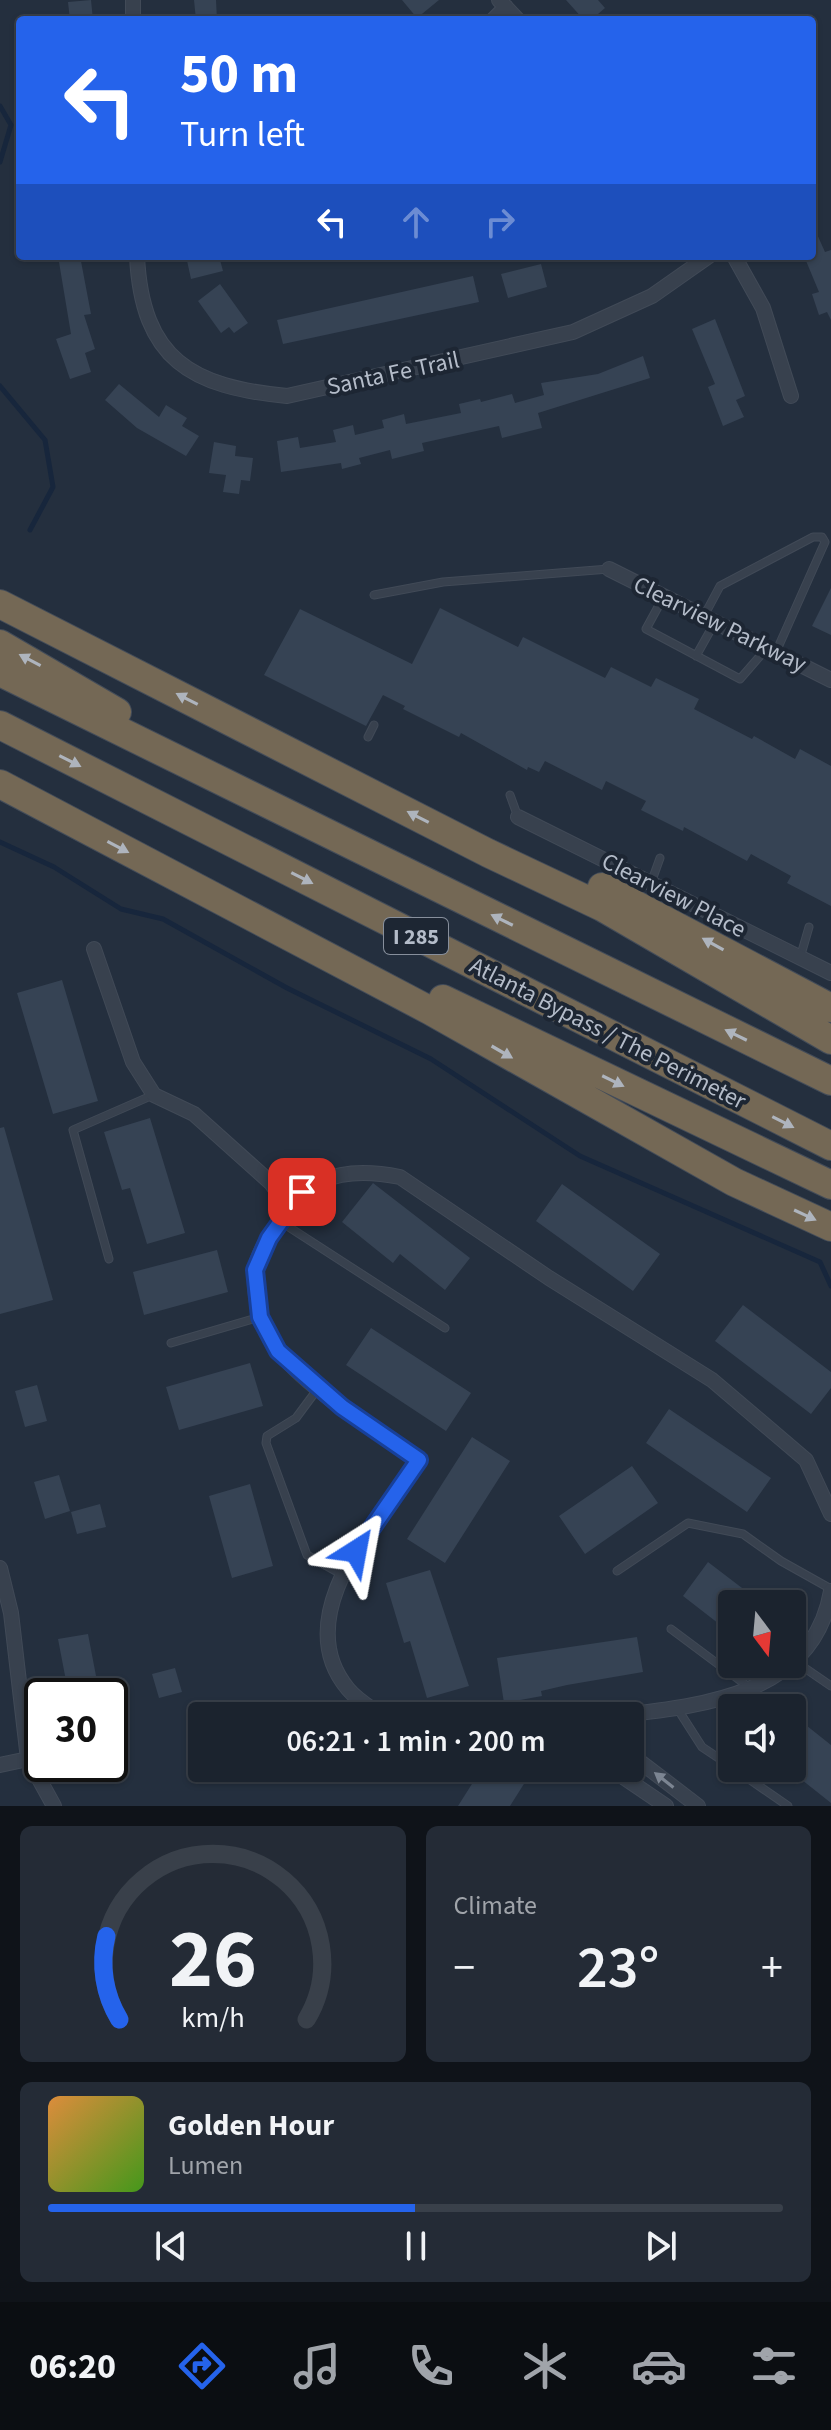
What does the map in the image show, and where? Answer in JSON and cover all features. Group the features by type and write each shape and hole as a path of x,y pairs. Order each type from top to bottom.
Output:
{"highway":[{"path":"1,601 488,853 602,907 831,1040"},
{"path":"0,644 57,674 264,803"},
{"name":"I 285","path":"0,672 831,1081"},
{"name":"Atlanta Bypass / The Perimeter","path":"0,725 831,1146"},
{"path":"0,784 429,1010 734,1182 831,1227"},
{"path":"488,853 592,882 831,1008"},
{"path":"162,870 323,941 831,1185"}],"street":[{"name":"Santa Fe Trail","path":"138,260 146,308 160,341 177,364 206,380 245,392 287,396 573,332 652,296 703,260"},
{"path":"736,260 763,308 791,396"},
{"name":"Clearview Parkway","path":"609,569 831,680"},
{"name":"Clearview Place","path":"518,817 831,973"},
{"path":"94,949 133,1062 154,1095 194,1114 271,1183 290,1209"},
{"path":"364,1702 348,1689 333,1663 327,1620 341,1574 419,1460 342,1407 278,1351 260,1317 255,1270 281,1222 302,1192 325,1180 348,1174 380,1173 400,1177 549,1278 712,1380 806,1460 831,1514"},
{"path":"0,1568 11,1613 24,1725"},
{"path":"806,1648 826,1619 831,1590"},
{"path":"644,1712 677,1708 750,1688 772,1678"},
{"path":"0,1765 24,1760"},
{"path":"644,1766 687,1803"},
{"path":"41,1782 54,1806"},
{"path":"631,1782 666,1806"}],"lane":[{"path":"664,596 646,629 696,656 740,679 771,650 825,542 822,537 813,537 720,586 696,656"},
{"path":"374,595 443,582 609,569"},
{"path":"368,737 374,725"},
{"path":"510,795 518,817"},
{"path":"651,883 660,858"},
{"path":"800,958 809,927"},
{"path":"109,1259 73,1130 154,1095"},
{"path":"281,1222 445,1328"},
{"path":"171,1343 260,1317"},
{"path":"319,1387 296,1418 267,1436 266,1443 307,1555 341,1574"},
{"path":"617,1571 688,1523 743,1534 831,1590"},
{"path":"671,1629 750,1688"},
{"path":"806,1669 831,1686"},
{"path":"677,1708 702,1747 718,1758"},
{"path":"753,1782 788,1806"}],"building":[{"path":"91,0 93,16 70,16 68,2"},
{"path":"194,0 216,0 217,16 196,16"},
{"path":"402,0 439,0 419,16 415,16"},
{"path":"566,0 598,0 605,8 596,16 580,16"},
{"path":"816,232 825,252 831,250 831,320 827,312 819,315 812,294 819,292 806,260 816,260"},
{"path":"59,260 81,260 91,314 84,315 95,349 85,353 91,372 70,379 56,339 71,334"},
{"path":"187,260 220,260 223,271 191,279"},
{"path":"541,264 547,287 508,298 501,274"},
{"path":"473,276 479,302 283,344 277,320"},
{"path":"220,284 248,323 234,333 229,327 221,333 198,301"},
{"path":"715,319 745,396 736,400 744,417 723,426 708,387 715,384 692,329"},
{"path":"643,356 650,378 538,413 542,428 502,438 499,426 422,443 424,451 392,459 390,450 359,458 361,464 342,469 341,463 281,472 277,441 298,437 300,448 336,442 333,430 353,425 355,435 384,428 382,420 404,414 406,424 461,413 459,404 480,399 481,402 512,394 515,403 544,395 541,383 598,374"},
{"path":"119,384 159,417 166,405 187,418 182,426 199,436 186,456 137,428 105,400"},
{"path":"214,442 236,446 235,456 253,458 250,481 241,480 239,494 223,492 226,475 209,473"},
{"path":"831,588 831,635 812,626"},
{"path":"440,608 518,647 523,637 605,678 611,667 651,687 656,678 699,699 694,709 752,739 754,736 795,759 800,749 831,766 831,906 787,883 791,876 751,854 747,861 684,827 683,831 641,810 646,801 606,781 602,790 545,761 539,772 528,767 527,770 461,733 459,737 403,709 405,706 383,695 366,726 264,675 300,609 412,664"},
{"path":"62,980 98,1101 53,1114 17,993"},
{"path":"150,1118 185,1233 147,1244 130,1188 122,1190 104,1132"},
{"path":"4,1127 53,1300 0,1314 0,1128"},
{"path":"373,1183 470,1258 445,1290 400,1254 393,1263 342,1222"},
{"path":"562,1184 660,1254 633,1291 536,1221"},
{"path":"217,1250 228,1292 144,1315 133,1272"},
{"path":"743,1305 831,1372 831,1388 811,1414 715,1341"},
{"path":"371,1328 471,1393 446,1431 346,1365"},
{"path":"250,1363 263,1406 179,1430 166,1387"},
{"path":"37,1385 47,1421 25,1427 15,1391"},
{"path":"669,1409 771,1478 747,1512 646,1443"},
{"path":"472,1437 510,1461 445,1563 407,1539"},
{"path":"632,1466 658,1503 585,1554 559,1516"},
{"path":"59,1475 70,1511 45,1519 34,1482"},
{"path":"250,1484 273,1566 232,1578 209,1496"},
{"path":"100,1504 106,1527 77,1534 71,1512"},
{"path":"708,1562 745,1590 718,1590 718,1623 683,1596"},
{"path":"430,1570 469,1686 427,1698 410,1641 404,1643 386,1583"},
{"path":"88,1634 96,1678 65,1678 58,1639"},
{"path":"637,1637 643,1672 567,1685 541,1691 542,1696 504,1702 497,1658"},
{"path":"175,1668 182,1692 159,1698 152,1674"},
{"path":"806,1725 831,1745 831,1803 805,1782"},
{"path":"473,1782 525,1782 510,1806 458,1806"}],"waterway":[{"path":"0,106 11,125 0,162"},
{"path":"0,386 45,440 53,487 30,530"},
{"path":"0,842 54,867 121,909 163,919 287,988 431,1059 580,1156 820,1262 831,1286"}],"route":[{"path":"302,1192 269,1238 255,1270 260,1317 278,1351 342,1407 419,1460 356,1551"}]}
